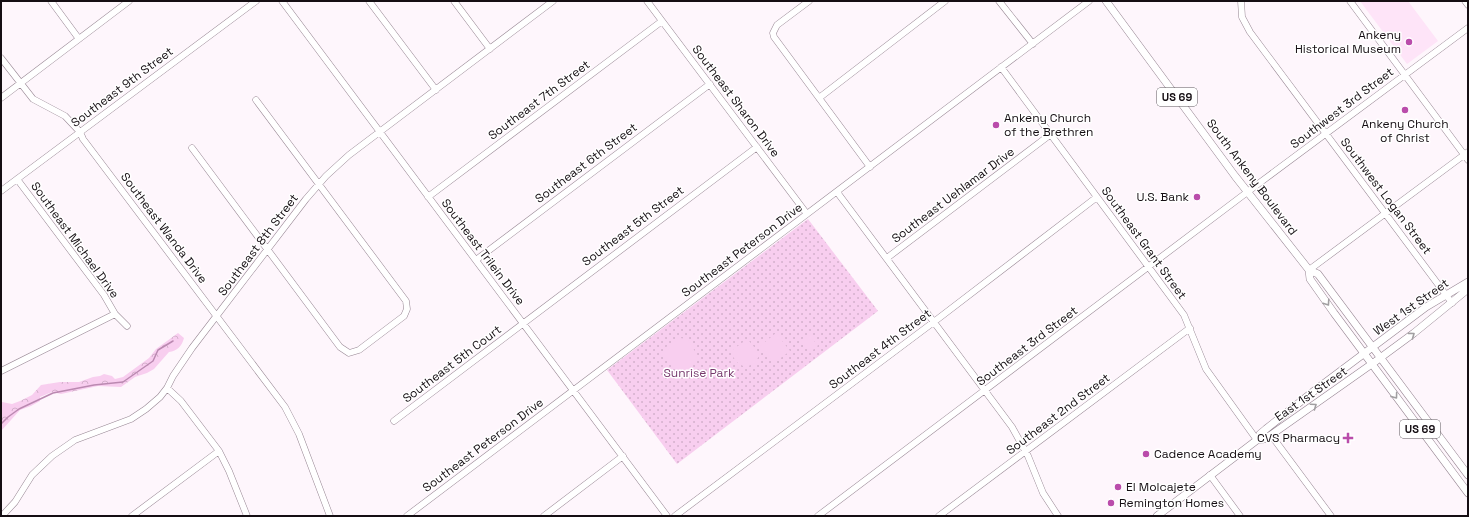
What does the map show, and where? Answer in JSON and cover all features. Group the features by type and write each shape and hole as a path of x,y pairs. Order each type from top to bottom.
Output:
{"main road":[{"name":"South Ankeny Boulevard","path":"1106,1 1248,192 1309,270 1318,274 1372,356"},
{"name":"South Ankeny Boulevard","path":"1309,270 1310,279 1372,356"},
{"name":"West 1st Street","path":"1372,356 1426,307 1468,282"},
{"name":"West 1st Street","path":"1372,356 1452,303 1468,289"},
{"name":"East 1st Street","path":"1257,440 1264,439 1270,435 1372,356"},
{"name":"East 1st Street","path":"1156,516 1257,440 1260,434 1289,411 1372,356"},
{"name":"US 69","path":"1372,356 1468,475"},
{"name":"US 69","path":"1372,356 1468,492"}],"street":[{"path":"51,1 79,38"},
{"path":"1,98 129,1"},
{"name":"Southeast 9th Street","path":"1,191 256,1"},
{"name":"Southeast Trilein Drive","path":"282,1 667,516"},
{"path":"370,1 436,90"},
{"path":"454,1 490,49"},
{"name":"Southeast Sharon Drive","path":"647,1 807,214"},
{"path":"809,1 777,25 773,32 774,37 870,167"},
{"path":"818,98 945,1"},
{"path":"999,1 1033,44"},
{"name":"Southeast Peterson Drive","path":"407,516 1089,1"},
{"name":"Southwest Logan Street","path":"1241,1 1242,17 1250,32 1452,303"},
{"path":"1309,270 1385,213 1467,156 1350,1"},
{"path":"1465,1 1468,5"},
{"name":"Southeast 8th Street","path":"2,516 15,502 32,475 52,456 75,440 131,419 151,405 167,388 184,358 319,184 341,162 551,2"},
{"name":"Southeast 7th Street","path":"428,197 662,21"},
{"name":"Southwest 3rd Street","path":"1248,192 1468,28"},
{"name":"Southeast Wanda Drive","path":"1,58 33,99 66,116 80,132 83,139 285,407 292,420 330,516"},
{"name":"Southeast Grant Street","path":"1001,67 1184,315 1206,369 1257,440"},
{"name":"Southeast 6th Street","path":"476,260 710,84"},
{"path":"192,148 340,347 345,351 349,353 357,351 404,316 407,306 404,299 256,100"},
{"name":"Southeast Uehlamar Drive","path":"887,258 1051,134"},
{"name":"Southeast 5th Street","path":"523,324 757,147"},
{"name":"Southeast Michael Drive","path":"17,179 104,295 115,314 127,326"},
{"path":"837,192 1012,427 1026,452 1043,493 1058,516"},
{"name":"Southeast 3rd Street","path":"818,516 1248,192"},
{"name":"Southeast 4th Street","path":"675,516 1097,198"},
{"path":"1,371 115,314"},
{"name":"Southeast 5th Court","path":"394,422 523,324"},
{"name":"Southeast 2nd Street","path":"939,516 1190,328"},
{"path":"167,388 181,401 219,450 247,516"},
{"path":"1270,435 1332,516"},
{"path":"132,516 219,450"},
{"path":"544,516 623,456"},
{"path":"1210,475 1240,516"}],"shaded area":[{"path":"1360,1 1408,1 1438,41 1407,64"}],"green space":[{"name":"Sunrise Park","path":"808,219 878,311 677,464 607,370"},
{"path":"178,333 184,338 180,346 174,351 169,352 154,369 147,373 135,377 121,387 98,386 61,394 52,392 40,397 40,401 20,410 1,431 2,402 12,404 20,401 32,395 41,385 60,382 79,382 104,374 112,376 115,379 123,377 149,358 156,349"},
{"path":"776,333 790,351 774,363 760,346"},
{"path":"809,334 818,346 810,352 801,340"},
{"path":"680,338 687,339 698,356 691,366 681,371 674,369 663,356 663,349"},
{"path":"746,340 749,341 760,354 755,363 746,367 736,361 731,351"}],"waterway":[{"path":"1,424 19,409 53,393 94,385 123,382 153,361 158,350 173,341"}],"place":[{"name":"Ankeny Historical Museum","path":"1409,42"},
{"name":"Ankeny Church of Christ","path":"1405,110"},
{"name":"Ankeny Church of the Brethren","path":"996,125"},
{"name":"U.S. Bank","path":"1197,197"},
{"name":"CVS Pharmacy","path":"1348,438"},
{"name":"Cadence Academy","path":"1146,454"},
{"name":"El Molcajete","path":"1118,487"},
{"name":"Remington Homes","path":"1111,503"}]}
